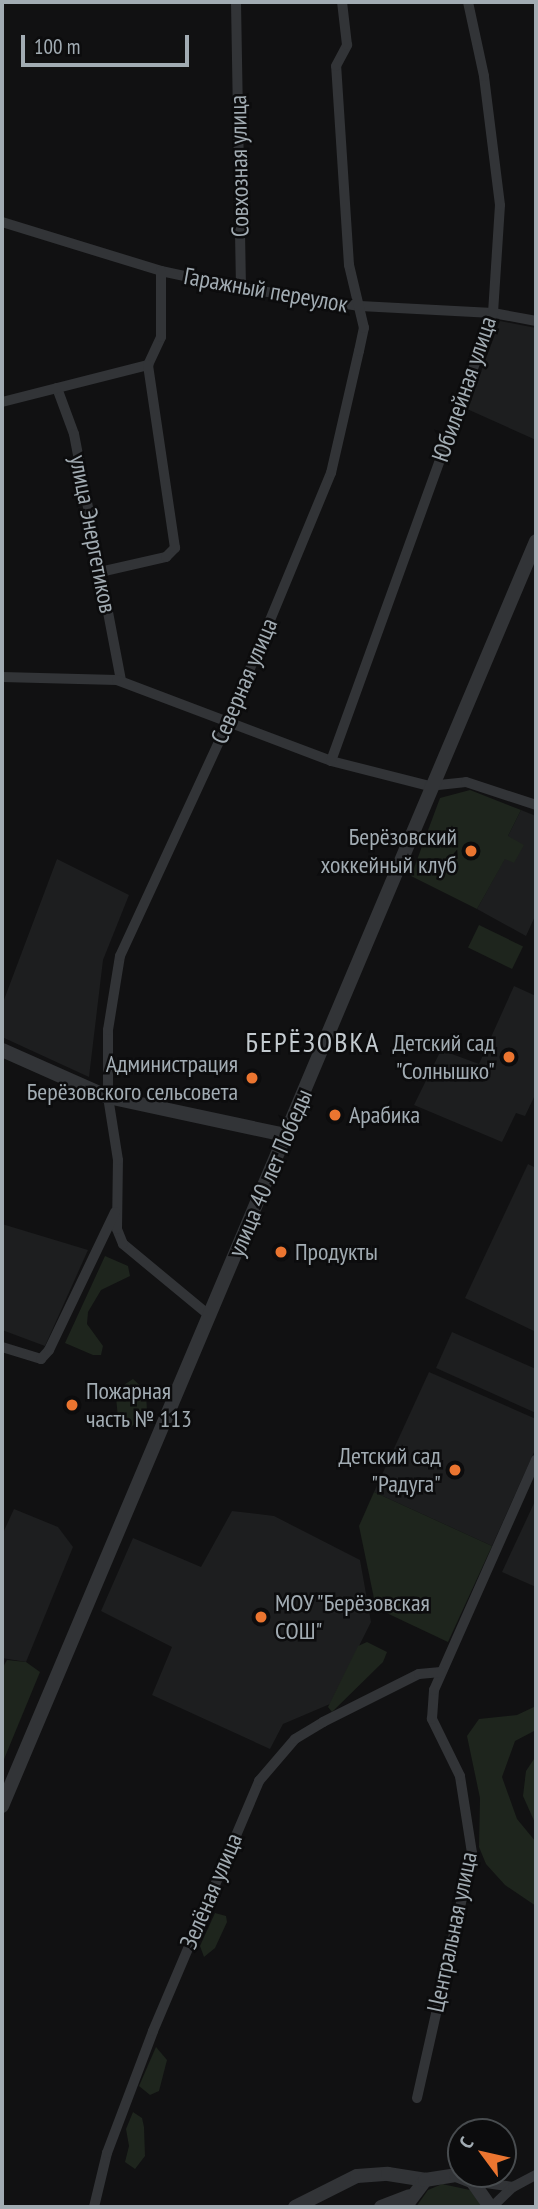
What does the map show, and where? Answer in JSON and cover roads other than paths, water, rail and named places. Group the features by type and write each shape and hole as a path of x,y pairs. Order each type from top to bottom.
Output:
{"street":[{"name":"Совхозная улица","path":"236,2 241,288"},
{"name":"Северная улица","path":"210,1316 123,1244 115,1212 118,1160 108,1097 108,1030 120,956 227,724 331,473 364,328 349,265 337,66 347,45 342,2"},
{"name":"Юбилейная улица","path":"331,761 493,313 500,205 484,76 467,2"},
{"name":"Гаражный переулок","path":"2,222 160,271 241,288 360,306 493,313 536,321"},
{"path":"100,572 166,557 175,548 148,365 161,337 160,271"},
{"path":"2,402 148,365"},
{"name":"улица Энергетиков","path":"58,388 74,434 121,681"},
{"name":"улица 40 лет Победы","path":"2,1805 286,1135 429,786 536,541"},
{"path":"2,677 121,681 227,724 331,761 429,786 466,782 536,805"},
{"path":"2,1050 108,1097 286,1135"},
{"path":"2,1348 41,1359 49,1350 115,1212"},
{"name":"Центральная улица","path":"417,2098 472,1853 460,1776 432,1719 434,1690 536,1460"},
{"name":"Зелёная улица","path":"94,2207 107,2153 153,2031 259,1780 295,1739 323,1722 419,1674 441,1672"},
{"path":"295,2207 357,2176 388,2174 425,2180 447,2176"},
{"path":"517,2185 536,2175"},
{"path":"381,2207 407,2202 425,2180"},
{"path":"477,2188 491,2207 512,2188"}],"place":[{"name":"Берёзовский хоккейный клуб","path":"471,851"},
{"name":"Детский сад \"Солнышко\"","path":"509,1057"},
{"name":"Администрация Берёзовского сельсовета","path":"252,1078"},
{"name":"Арабика","path":"335,1115"},
{"name":"Продукты","path":"281,1252"},
{"name":"Пожарная часть № 113","path":"72,1405"},
{"name":"Детский сад \"Радуга\"","path":"455,1470"},
{"name":"МОУ \"Берёзовская СОШ\"","path":"261,1617"}],"district":[{"name":"БЕРЁЗОВКА","path":"313,1042"}]}
